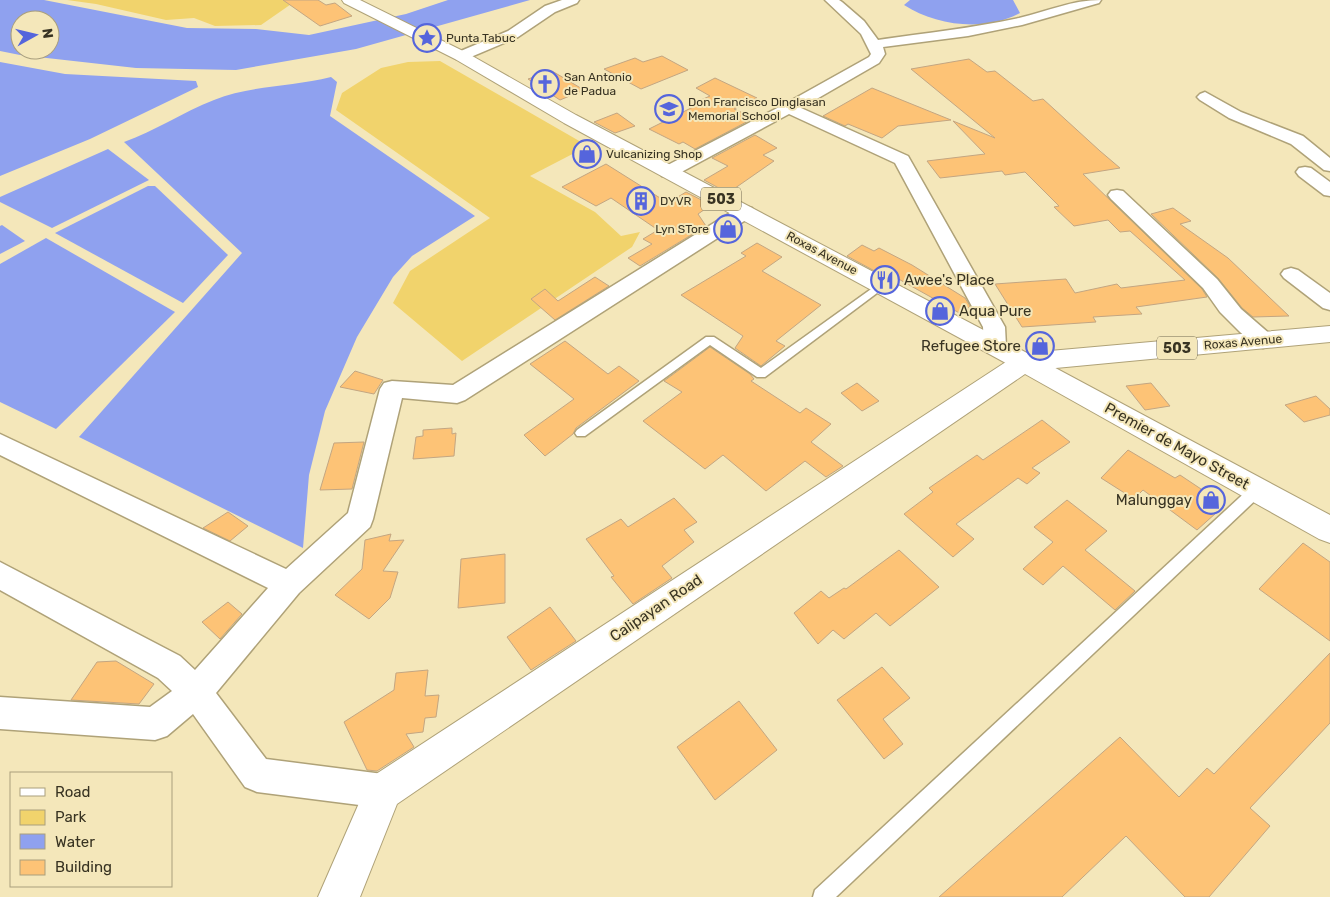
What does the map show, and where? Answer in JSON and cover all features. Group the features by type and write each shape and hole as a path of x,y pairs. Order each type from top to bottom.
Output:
{"main road":[{"name":"Roxas Avenue","path":"348,0 461,56 570,119 1024,362 1330,334"},
{"name":"Premier de Mayo Street","path":"1024,362 1257,490 1325,522"},
{"name":"Calipayan Road","path":"383,791 1024,362"},
{"path":"339,897 383,791"}],"street":[{"path":"461,56 513,34 550,9 573,0"},
{"path":"668,172 789,108 874,60 878,54 876,44 843,8 831,0"},
{"path":"876,44 968,32 1022,21 1095,0"},
{"path":"1205,97 1236,115 1297,140 1327,160"},
{"path":"789,108 902,160 994,327 994,347"},
{"path":"1305,172 1330,191"},
{"path":"1117,194 1210,284 1221,302 1237,318 1263,340"},
{"path":"0,713 155,724 196,692 289,584 360,519 392,389 457,394 745,212"},
{"path":"1291,274 1330,303"},
{"path":"0,444 289,584"},
{"path":"0,575 170,668 196,692 257,775 383,791"}],"lane":[{"path":"581,433 710,340 761,374 881,285"},
{"path":"822,897 1257,490"}],"green space":[{"path":"67,0 297,0 261,25 215,26 194,18 166,20 96,4"},
{"path":"440,61 588,146 530,176 595,212 621,236 640,232 632,247 462,361 393,303 410,271 490,218 336,110 342,93 381,68 408,62"}],"water":[{"path":"0,0 44,0 187,28 256,29 309,35 406,14 448,0 530,0 356,49 236,70 136,68 60,59 60,10 10,10 10,53 0,51"},
{"path":"910,0 1013,0 1020,13 992,23 961,24 931,18 917,12 904,5"},
{"path":"0,62 65,74 196,81 198,87 90,139 0,176"},
{"path":"331,77 337,82 330,116 475,216 412,256 393,277 357,337 325,411 309,475 303,548 79,437 242,253 124,142 228,95 242,91"},
{"path":"108,149 149,180 52,228 0,202 0,197"},
{"path":"148,186 155,186 228,255 183,303 55,233"},
{"path":"2,225 25,241 0,254 0,226"},
{"path":"46,238 175,312 56,429 0,402 0,264"}],"building":[{"path":"283,0 318,0 326,5 335,3 352,16 320,26"},
{"path":"662,56 688,70 641,89 604,69 635,58 643,62"},
{"path":"969,59 987,72 995,71 1033,101 1043,99 1120,168 1083,174 1202,289 1207,297 1136,307 1142,314 1093,317 1096,322 1022,327 995,284 1066,279 1075,293 1117,284 1121,288 1185,280 1130,231 1120,232 1108,220 1074,226 1054,207 1059,206 1025,172 1005,175 1002,171 940,178 927,161 985,154 953,121 995,138 911,69"},
{"path":"552,71 584,90 560,100 528,79"},
{"path":"715,78 757,98 734,109 754,118 695,149 683,142 679,144 649,129 697,105 694,103 710,96 696,88"},
{"path":"872,88 951,120 898,126 882,138 848,124 845,126 823,116"},
{"path":"617,113 635,126 615,133 594,122"},
{"path":"755,135 777,148 763,155 774,161 728,193 704,180 728,166 712,158"},
{"path":"606,164 668,203 686,192 711,205 698,214 706,226 640,266 628,258 652,244 643,239 658,230 611,198 596,206 562,187"},
{"path":"1173,208 1191,221 1180,224 1228,258 1289,316 1253,317 1242,308 1218,278 1151,214"},
{"path":"757,243 782,257 762,271 821,305 776,341 785,346 761,366 735,348 743,336 681,295 746,256 741,253"},
{"path":"862,245 874,251 879,248 912,265 965,298 970,306 963,315 886,272 882,275 847,256"},
{"path":"595,277 609,286 555,320 531,299 545,289 558,301"},
{"path":"565,341 608,374 619,366 639,381 576,428 573,434 545,456 524,435 574,399 530,364"},
{"path":"710,347 750,374 754,379 751,381 800,413 806,408 831,424 811,442 843,466 826,477 805,461 766,491 723,455 705,469 643,421 682,392 664,381"},
{"path":"355,371 383,380 374,394 340,387"},
{"path":"857,383 879,401 862,411 841,393"},
{"path":"1151,383 1170,406 1145,410 1126,386"},
{"path":"1316,396 1330,409 1330,415 1304,422 1285,405"},
{"path":"1042,420 1070,442 1032,468 1040,473 1027,484 1018,478 956,524 974,539 953,557 904,514 933,492 929,488 977,455 983,460"},
{"path":"452,428 452,434 456,433 454,456 413,459 416,437 423,436 423,430"},
{"path":"364,442 352,489 320,490 334,443"},
{"path":"1128,450 1175,478 1180,475 1225,505 1197,530 1143,490 1134,499 1101,478"},
{"path":"674,498 697,522 684,530 694,542 662,566 672,578 633,604 611,577 614,576 586,539 621,519 628,527"},
{"path":"1067,500 1107,531 1085,550 1135,591 1115,610 1063,566 1043,585 1023,569 1053,542 1034,527"},
{"path":"228,512 248,526 230,541 203,528"},
{"path":"391,534 389,541 404,540 383,571 398,572 390,598 369,619 335,595 362,569 365,540"},
{"path":"1303,543 1330,562 1330,641 1259,589"},
{"path":"899,550 939,587 890,626 876,613 844,639 833,630 818,644 794,613 821,591 829,598 844,588 846,589"},
{"path":"505,554 505,603 458,608 461,559"},
{"path":"228,602 242,614 220,639 202,622"},
{"path":"550,607 576,641 531,670 507,637"},
{"path":"1330,653 1330,723 1250,808 1270,826 1209,897 1185,897 1126,836 1062,897 939,897 1120,737 1179,797 1207,768 1214,774"},
{"path":"116,661 154,684 139,704 71,700 97,662"},
{"path":"882,667 910,698 883,719 903,744 884,759 837,700"},
{"path":"428,670 425,696 439,695 436,717 425,718 423,732 406,734 414,747 377,771 367,770 344,722 394,690 396,673"},
{"path":"739,701 777,750 715,800 677,747"}],"place":[{"name":"Punta Tabuc","path":"427,38"},
{"name":"San Antonio de Padua","path":"545,84"},
{"name":"Don Francisco Dinglasan Memorial School","path":"669,109"},
{"name":"Vulcanizing Shop","path":"587,154"},
{"name":"DYVR","path":"641,201"},
{"name":"Lyn STore","path":"728,229"},
{"name":"Awee's Place","path":"885,280"},
{"name":"Aqua Pure","path":"940,311"},
{"name":"Refugee Store","path":"1040,346"},
{"name":"Malunggay","path":"1211,500"}]}
